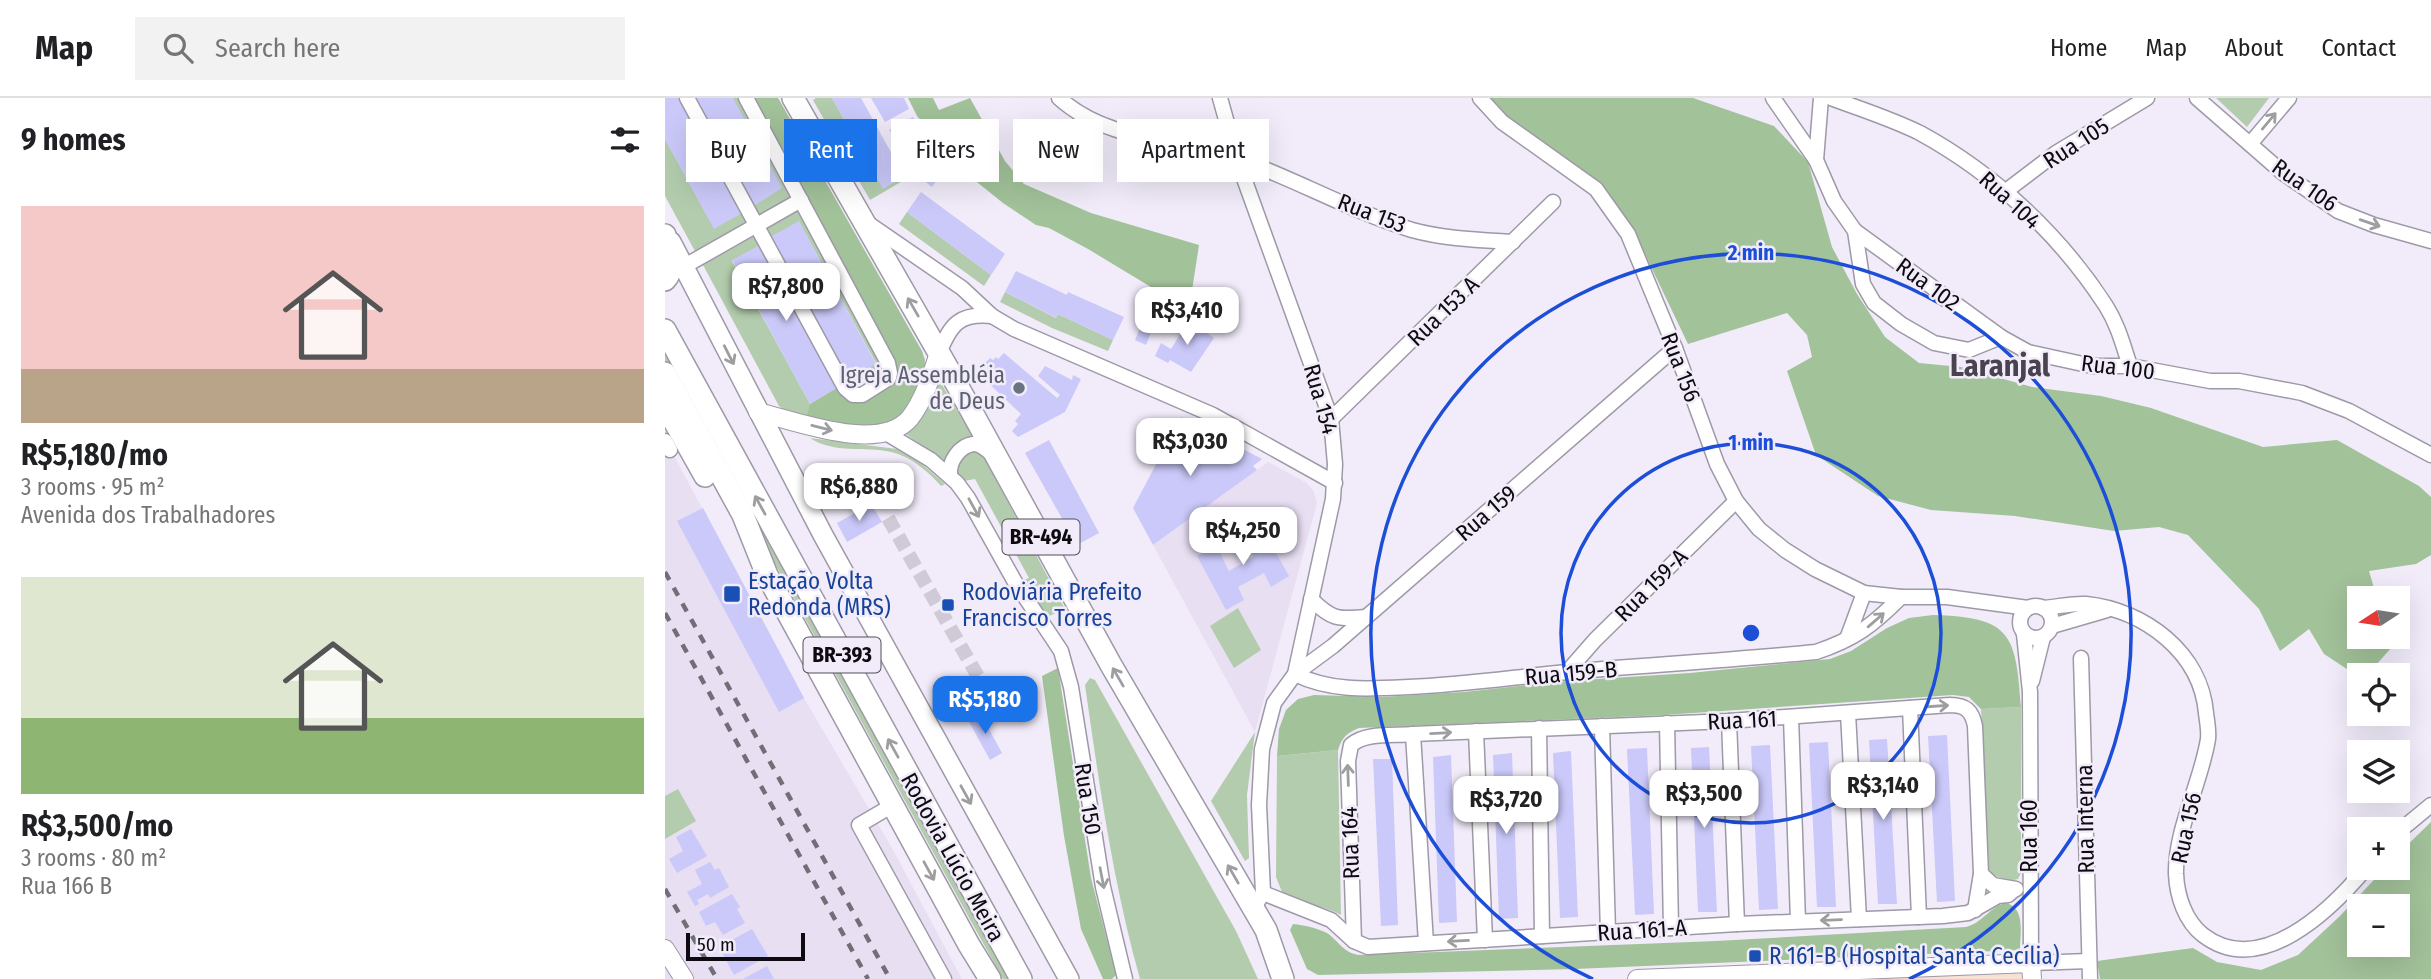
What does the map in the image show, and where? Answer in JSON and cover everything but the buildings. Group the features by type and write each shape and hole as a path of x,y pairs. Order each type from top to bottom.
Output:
{"main road":[{"name":"BR-494","path":"793,98 939,353 1111,665 1258,901 1272,943 1287,975"},
{"path":"665,229 758,412 922,717 1069,979"},
{"path":"665,235 671,264 670,274 665,279"},
{"name":"Rodovia Lúcio Meira","path":"665,330 1021,979"},
{"name":"Rodovia Lúcio Meira","path":"665,373 743,515 767,575 990,979"},
{"path":"665,405 736,530 767,575"}],"street":[{"path":"687,98 845,388 857,396 889,378 888,363 746,98"},
{"name":"Rua 153","path":"1059,98 1077,111 1117,129"},
{"name":"Rua 154","path":"1220,98 1226,119"},
{"name":"Rua 156","path":"1480,98 1502,122 1596,189 1628,234 1675,348 1717,464 1737,501 1759,529 1815,569 1864,593 1901,597 1947,597 2028,608"},
{"path":"1773,98 1817,160 1834,201 1855,231 1863,284 1874,303 1901,324 1934,343 1969,350 2001,337"},
{"path":"1817,160 1821,98"},
{"name":"Rua 104","path":"1831,98 1918,132 1962,158 2006,191 2064,252 2106,307 2119,331 2130,366"},
{"name":"Rua 105","path":"2006,191 2056,153 2147,98"},
{"name":"Rua 106","path":"2197,98 2283,173 2338,211 2374,225 2431,241"},
{"path":"2250,144 2289,98"},
{"name":"Rua 153","path":"1269,172 1414,230 1452,237 1513,242"},
{"name":"Rua 154","path":"1245,182 1331,419 1335,482 1295,674 1274,703 1262,749 1258,901"},
{"path":"683,267 801,200"},
{"name":"Rua 153 A","path":"1331,419 1553,202"},
{"path":"862,219 969,294 992,316 1046,345 1213,415 1335,482"},
{"name":"Rua 102","path":"1855,231 2001,337"},
{"path":"758,412 838,432 886,433 903,425 915,410 950,329 959,321 973,316 992,316"},
{"name":"Rua 100","path":"2001,337 2028,352 2092,366 2130,366 2210,381 2239,381 2302,393 2349,411 2431,455"},
{"name":"Rua 159","path":"1295,674 1333,646 1675,348"},
{"name":"Rua 150","path":"886,433 950,474 968,498 1015,582 1052,636 1064,659 1071,687 1103,887 1125,979"},
{"path":"950,474 953,459 969,445 977,444 997,457"},
{"name":"Rua 159-A","path":"1567,673 1595,640 1737,501"},
{"path":"1847,639 1864,593"},
{"name":"Rua 159-B","path":"1295,674 1313,683 1358,689 1459,684 1816,652 1872,625 1901,597"},
{"path":"1311,599 1332,617 1366,617"},
{"path":"1989,602 2033,639 2047,631 2108,610"},
{"name":"Rua 156","path":"2043,608 2085,604 2126,615 2168,638 2192,664 2205,697 2209,737 2177,854 2176,875 2179,895 2187,917 2198,931 2218,946 2233,950 2261,949 2280,943 2304,930 2354,880"},
{"path":"2022,630 2021,615 2033,606 2043,608 2051,615 2047,631"},
{"name":"Rua 160","path":"2022,630 2030,692 2022,889 2031,971"},
{"name":"Rua 160","path":"2030,692 2047,631"},
{"name":"Rua Interna","path":"2081,658 2090,979"},
{"name":"Rua 161","path":"1351,745 1363,738 1413,734 1729,721 1958,705 1969,710 1973,717 1981,874 1975,909"},
{"path":"1910,708 1919,917"},
{"path":"1848,713 1859,919"},
{"path":"1791,717 1798,921"},
{"path":"1729,721 1737,924"},
{"path":"1667,723 1671,928"},
{"path":"1602,726 1608,932"},
{"path":"1539,728 1542,936"},
{"path":"1476,731 1485,940"},
{"path":"1413,734 1426,943"},
{"name":"Rua 164","path":"1351,745 1348,761 1354,941"},
{"path":"893,805 859,825 944,979"},
{"path":"2410,822 2431,805"},
{"path":"1981,874 1993,885 2022,889"},
{"name":"Rua 161-A","path":"1354,941 1368,947 1737,924 1956,915 2022,889"},
{"path":"1258,901 1331,920 1354,941"},
{"path":"969,945 985,979"},
{"path":"665,949 684,979"},
{"path":"1637,979 2031,971 2089,961"}],"shaded area":[{"path":"665,439 804,698 892,848 962,979 665,979"},
{"path":"1268,462 1307,483 1314,492 1317,503 1255,732 1153,545"},
{"path":"2031,963 2032,979 1669,979"}],"green space":[{"path":"733,98 742,98 753,119 737,119"},
{"path":"752,98 778,98 790,119 784,119 784,162 770,134 770,119 762,119"},
{"path":"778,98 790,119 786,119"},
{"path":"832,98 844,119 824,119 813,100"},
{"path":"908,98 933,98 939,110 970,98 982,119 920,119"},
{"path":"1489,98 1693,98 1774,126 1808,162 1832,247 1857,294 1885,337 1919,363 1961,367 2032,387 2101,396 2151,408 2263,447 2337,440 2419,486 2431,497 2431,555 2416,564 2369,571 2373,586 2347,586 2347,649 2390,649 2378,663 2347,663 2347,669 2324,654 2309,629 2280,651 2259,609 2188,535 2159,527 2114,531 2015,516 1931,510 1878,496 1816,455 1787,371 1812,357 1807,335 1787,313 1688,344 1631,225 1601,183 1542,149 1496,112"},
{"path":"2216,98 2269,98 2247,127"},
{"path":"665,139 686,177 686,182 689,182 714,228 745,211 751,222 696,253 665,196"},
{"path":"770,150 784,176 784,182 788,182 794,194 757,217 752,207 748,182 770,182"},
{"path":"999,150 1013,171 1013,182 1022,182 1091,213 1199,245 1189,310 1088,249 1049,228 1036,225 977,182 999,182"},
{"path":"877,177 883,188 894,182 901,182 870,200 860,182 877,182"},
{"path":"794,182 826,182 922,351 924,359 923,376 916,393 901,414 883,426 876,428 806,420 810,404 840,386 849,398 893,380"},
{"path":"811,182 825,182 925,359 925,366 876,428 788,414 779,406 703,265 758,234 764,243 732,261 810,404 840,386 849,398 890,384"},
{"path":"801,206 883,367 853,385 847,380 876,363 799,222 769,238 763,227"},
{"path":"907,212 991,275 984,286 899,224"},
{"path":"1005,292 1056,318 1058,314 1113,340 1108,351 1052,328 1000,302"},
{"path":"665,349 1015,979 1003,979 665,363"},
{"path":"938,378 974,439 954,449 944,461 903,432"},
{"path":"810,438 897,449 923,465 945,484 941,486 919,465 898,454 829,446"},
{"path":"973,450 981,452 1065,609 1047,617 1024,580 1029,578 975,479 964,481 955,473 957,464"},
{"path":"1238,608 1261,650 1234,668 1210,626"},
{"path":"1933,615 1979,620 2004,634 2012,646 2016,662 2021,707 1981,709 1969,697 1953,695 1664,715 1359,728 1345,736 1338,750 1277,756 1279,729 1286,710 1298,699 1314,695 1383,697 1464,692 1830,659 1851,651 1887,628 1909,618"},
{"path":"1058,668 1091,878 1116,975 1112,979 1103,979 1081,929 1064,836 1042,676"},
{"path":"1090,678 1095,680 1236,931 1258,979 1140,979 1114,870 1101,796 1085,685"},
{"path":"2021,707 2021,873 2018,879 2009,881 1993,875 1989,869 1981,709"},
{"path":"1255,732 1247,795 1249,858 1245,861 1211,801"},
{"path":"1338,750 1341,915 1284,897 1276,877 1277,756"},
{"path":"678,789 696,821 665,839 665,796"},
{"path":"2431,822 2431,979 2100,979 2097,961 2193,948 2217,962 2261,970 2298,955 2347,909 2347,957 2410,957 2410,894 2361,894 2374,880 2410,880 2410,842"},
{"path":"2005,903 2012,905 2019,915 2020,950 1575,969 1318,975 1307,969 1290,930 1293,924 1319,930 1327,933 1350,952 1360,955 1716,941 1966,927"}],"tunnel":[{"path":"888,518 993,703"}],"railway":[{"path":"665,572 890,979"},
{"path":"665,613 868,979"},
{"path":"665,889 717,979"}],"place":[{"name":"Igreja Assembléia de Deus","path":"1019,388"},
{"name":"Estação Volta Redonda (MRS)","path":"732,594"},
{"name":"Rodoviária Prefeito Francisco Torres","path":"948,605"},
{"name":"R 161-B (Hospital Santa Cecília)","path":"1755,956"}],"district":[{"name":"Laranjal","path":"2000,366"}]}
